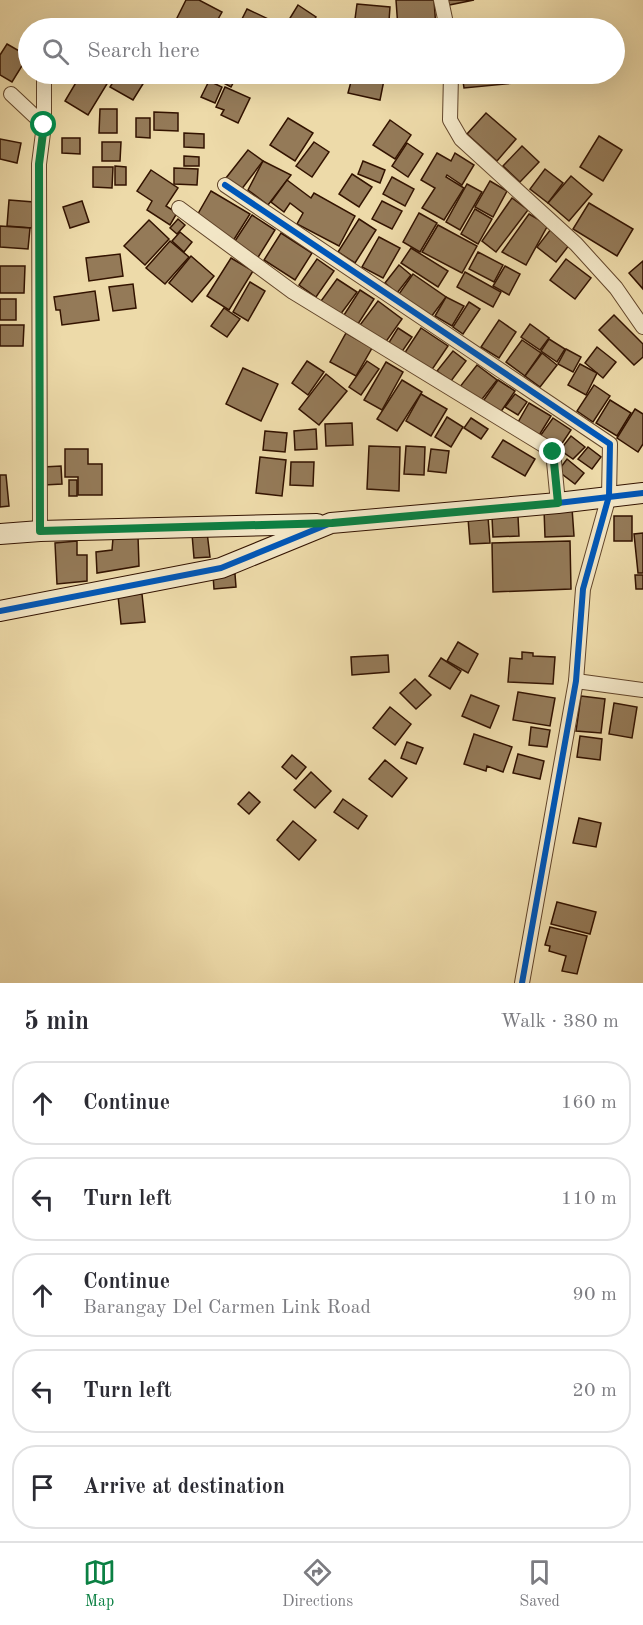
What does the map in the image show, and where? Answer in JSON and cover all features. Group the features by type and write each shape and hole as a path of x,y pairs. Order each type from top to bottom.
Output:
{"street":[{"path":"441,0 445,18"},
{"path":"40,531 39,164 44,125 44,84"},
{"path":"451,84 450,120 461,139 576,244 616,288 643,327"},
{"path":"11,94 44,125"},
{"path":"225,185 610,444 609,496 583,589 576,681 522,983"},
{"path":"179,208 293,292 553,452 558,503"},
{"path":"0,534 332,523 643,493"},
{"path":"0,611 221,568 332,523"},
{"path":"576,681 643,690"}],"building":[{"path":"186,0 199,0 222,12 219,18 177,18"},
{"path":"396,0 434,0 435,18 397,18"},
{"path":"448,0 474,0 449,5"},
{"path":"357,4 390,7 389,18 355,18"},
{"path":"298,5 316,17 315,18 290,18"},
{"path":"247,9 266,18 242,18"},
{"path":"7,44 18,50 18,72 12,82 0,75 0,55"},
{"path":"75,84 107,84 88,115 65,101"},
{"path":"112,84 143,84 133,100 110,87"},
{"path":"208,84 222,87 215,103 201,97"},
{"path":"350,84 383,84 380,100 348,93"},
{"path":"463,84 504,84 464,88"},
{"path":"225,87 250,98 238,123 221,115 224,110 216,107"},
{"path":"100,109 117,109 117,133 99,133"},
{"path":"154,112 178,113 178,131 154,130"},
{"path":"486,113 516,139 497,161 467,134"},
{"path":"136,118 150,118 150,138 136,137"},
{"path":"288,118 313,133 295,161 270,145"},
{"path":"390,120 411,135 395,159 373,145"},
{"path":"184,133 204,134 204,148 184,147"},
{"path":"599,136 622,150 603,181 580,167"},
{"path":"62,138 80,138 80,154 62,153"},
{"path":"0,139 21,143 17,163 0,159"},
{"path":"102,142 121,142 120,161 102,161"},
{"path":"314,142 329,152 312,177 296,166"},
{"path":"407,143 423,154 408,177 392,166"},
{"path":"522,146 539,162 520,182 503,166"},
{"path":"248,150 263,161 241,190 226,178"},
{"path":"437,153 451,161 455,153 474,165 462,185 447,175 446,177 464,188 444,220 422,208 435,188 421,180"},
{"path":"184,156 199,157 199,166 184,166"},
{"path":"263,161 291,175 268,205 248,190"},
{"path":"363,161 385,170 380,183 358,174"},
{"path":"115,166 126,167 126,185 115,185"},
{"path":"93,167 113,167 112,188 93,187"},
{"path":"174,168 198,169 197,185 174,184"},
{"path":"545,169 563,183 548,203 530,189"},
{"path":"151,170 178,188 166,206 177,213 170,225 147,210 152,201 137,191"},
{"path":"352,174 372,187 359,207 339,194"},
{"path":"571,176 592,194 569,221 548,203"},
{"path":"392,177 414,189 405,206 383,194"},
{"path":"287,180 311,198 314,193 355,216 339,246 297,224 303,213 290,203 284,212 271,202"},
{"path":"490,181 507,191 493,217 475,207"},
{"path":"467,184 482,192 460,230 446,222"},
{"path":"211,191 250,214 233,241 195,219"},
{"path":"512,198 528,210 496,252 482,241"},
{"path":"9,200 34,202 32,228 7,226"},
{"path":"82,201 89,222 70,228 63,207"},
{"path":"382,201 402,211 392,229 372,219"},
{"path":"589,203 633,229 617,256 573,229"},
{"path":"475,209 492,219 478,244 461,234"},
{"path":"419,213 437,223 420,252 403,242"},
{"path":"529,214 548,225 526,265 502,252"},
{"path":"252,215 275,230 257,259 233,244"},
{"path":"178,219 185,225 177,234 170,228"},
{"path":"359,219 376,230 355,263 338,252"},
{"path":"149,220 169,239 145,265 124,246"},
{"path":"438,225 477,246 462,273 422,252"},
{"path":"0,226 30,228 28,249 0,247"},
{"path":"551,229 570,244 556,262 537,247"},
{"path":"180,232 192,242 184,252 172,241"},
{"path":"281,233 312,253 295,280 264,260"},
{"path":"379,237 400,248 383,278 362,267"},
{"path":"170,241 189,257 165,284 146,268"},
{"path":"411,248 448,271 438,287 401,263"},
{"path":"478,252 503,265 494,282 469,269"},
{"path":"120,254 123,276 89,281 86,258"},
{"path":"191,256 214,276 192,302 169,283"},
{"path":"231,258 253,271 229,310 207,296"},
{"path":"317,259 334,271 316,297 299,285"},
{"path":"566,259 591,278 575,299 550,280"},
{"path":"643,261 643,289 629,273"},
{"path":"399,265 411,275 397,293 385,283"},
{"path":"0,266 25,266 24,293 0,293"},
{"path":"505,266 520,274 509,295 493,286"},
{"path":"465,272 501,292 493,307 457,287"},
{"path":"413,274 446,297 431,317 399,294"},
{"path":"337,279 357,292 340,315 321,301"},
{"path":"250,282 265,291 248,321 233,312"},
{"path":"133,284 136,308 113,311 109,287"},
{"path":"360,290 374,299 358,324 344,315"},
{"path":"95,291 99,320 62,325 60,310 56,310 54,297"},
{"path":"446,297 464,306 452,326 435,316"},
{"path":"0,299 16,299 16,320 0,320"},
{"path":"378,301 402,319 385,343 360,325"},
{"path":"469,302 480,309 463,334 453,327"},
{"path":"224,308 240,319 227,337 211,326"},
{"path":"614,315 643,344 643,357 634,365 599,330"},
{"path":"499,320 516,332 499,358 481,347"},
{"path":"530,324 549,338 540,350 521,337"},
{"path":"0,325 24,325 23,346 0,346"},
{"path":"398,328 412,337 401,353 388,344"},
{"path":"421,328 448,346 431,371 404,354"},
{"path":"346,333 372,348 356,376 330,362"},
{"path":"549,339 565,349 557,362 541,351"},
{"path":"522,340 541,353 525,376 506,362"},
{"path":"597,347 616,362 603,378 585,363"},
{"path":"566,349 581,357 573,372 558,364"},
{"path":"453,351 466,361 451,381 437,371"},
{"path":"542,353 557,365 540,387 525,376"},
{"path":"307,361 324,372 308,395 292,383"},
{"path":"367,361 379,369 361,395 349,387"},
{"path":"386,362 403,372 382,410 364,400"},
{"path":"580,364 597,373 586,395 568,385"},
{"path":"477,365 497,380 479,403 459,388"},
{"path":"243,368 278,384 261,421 226,404"},
{"path":"326,374 347,391 319,425 299,409"},
{"path":"402,380 422,392 397,431 377,419"},
{"path":"498,380 515,391 498,416 481,404"},
{"path":"594,385 610,396 593,422 577,411"},
{"path":"421,394 447,409 431,436 406,421"},
{"path":"515,394 527,402 518,415 505,407"},
{"path":"610,400 631,413 617,436 596,423"},
{"path":"529,403 551,416 538,437 517,424"},
{"path":"635,409 643,414 643,444 638,452 617,438"},
{"path":"447,417 463,427 451,447 435,437"},
{"path":"471,418 488,429 481,439 464,428"},
{"path":"553,418 571,430 557,451 538,439"},
{"path":"352,423 353,445 326,446 325,424"},
{"path":"316,429 317,449 295,450 294,431"},
{"path":"265,431 287,433 285,452 263,450"},
{"path":"571,436 585,447 573,459 560,450"},
{"path":"503,440 535,459 525,476 492,457"},
{"path":"369,446 400,447 399,491 367,489"},
{"path":"406,446 425,447 424,475 404,474"},
{"path":"588,447 601,457 592,469 578,459"},
{"path":"65,449 88,449 88,464 102,464 102,495 78,495 78,477 65,477"},
{"path":"431,449 449,451 446,473 428,471"},
{"path":"260,457 286,460 282,496 256,493"},
{"path":"567,459 584,473 575,484 558,471"},
{"path":"291,462 314,462 313,486 290,485"},
{"path":"61,466 62,484 44,485 43,467"},
{"path":"0,475 6,475 9,506 0,507"},
{"path":"69,480 77,480 77,496 69,496"},
{"path":"572,508 574,536 545,537 544,509"},
{"path":"518,516 519,536 493,537 492,517"},
{"path":"614,516 632,516 632,541 614,541"},
{"path":"488,517 490,543 470,544 468,518"},
{"path":"207,532 210,557 194,558 192,534"},
{"path":"643,533 643,573 638,573 634,534"},
{"path":"138,536 139,566 97,573 96,552 112,550 113,538"},
{"path":"77,541 77,555 87,555 87,581 57,584 55,543"},
{"path":"570,541 571,589 493,592 492,543"},
{"path":"235,574 236,587 214,589 213,575"},
{"path":"635,575 643,575 643,589 636,589"},
{"path":"142,594 145,622 121,624 118,596"},
{"path":"458,642 478,654 468,673 447,661"},
{"path":"522,652 533,653 533,656 555,657 553,684 508,682 510,658 522,659"},
{"path":"388,655 389,672 352,675 351,657"},
{"path":"441,658 461,671 450,689 429,676"},
{"path":"415,679 431,695 416,709 400,693"},
{"path":"518,692 555,698 550,726 513,720"},
{"path":"471,695 499,706 490,728 462,716"},
{"path":"581,696 605,699 601,733 576,731"},
{"path":"614,703 637,707 632,738 609,734"},
{"path":"390,707 411,724 395,745 373,728"},
{"path":"531,727 550,730 547,747 529,745"},
{"path":"474,734 512,747 503,772 487,766 486,771 464,764"},
{"path":"580,736 602,739 600,760 577,757"},
{"path":"407,742 423,748 416,764 401,758"},
{"path":"518,754 544,761 540,779 513,773"},
{"path":"292,755 306,767 296,779 282,767"},
{"path":"385,760 407,778 392,797 369,779"},
{"path":"311,772 331,791 315,808 294,790"},
{"path":"249,792 260,802 249,814 238,804"},
{"path":"343,799 367,816 358,829 334,812"},
{"path":"579,818 601,823 596,847 573,843"},
{"path":"293,821 316,840 299,860 277,840"},
{"path":"557,902 596,912 590,934 551,924"},
{"path":"550,927 587,936 577,974 562,971 566,956 549,951 550,946 545,945"}],"cycle path":[{"path":"225,185 610,444 609,496 583,589 576,681 522,983"},
{"path":"0,611 221,568 331,523 558,503 643,493"}],"route":[{"path":"44,125 39,164 40,531 332,523 558,503 553,452"}]}
